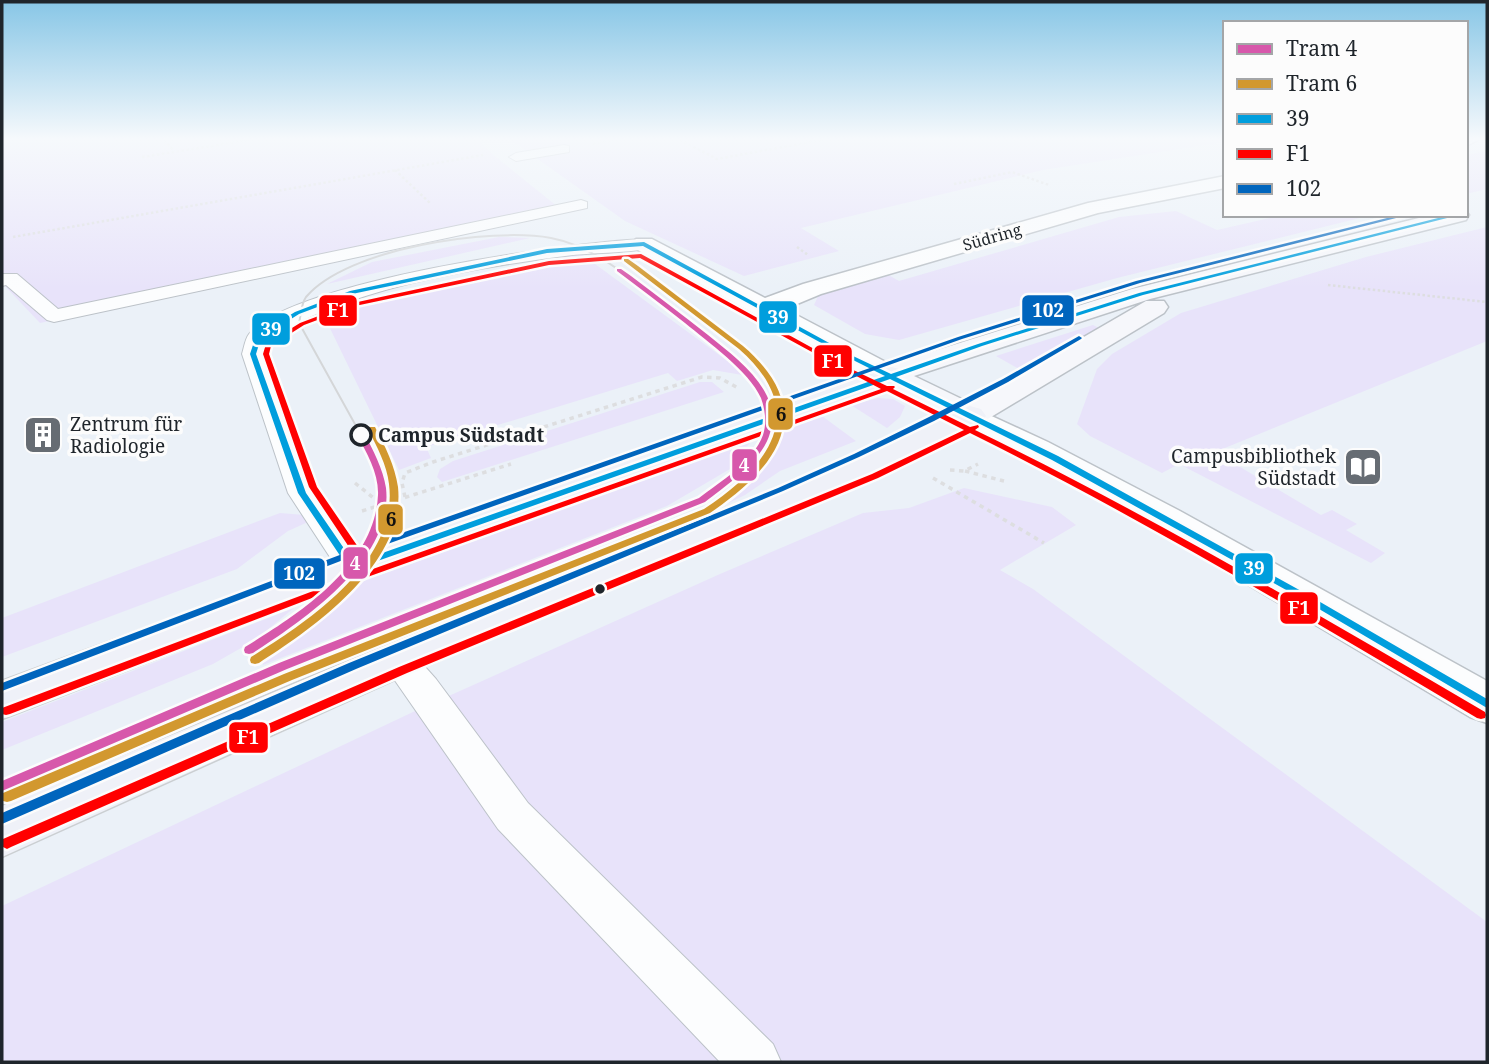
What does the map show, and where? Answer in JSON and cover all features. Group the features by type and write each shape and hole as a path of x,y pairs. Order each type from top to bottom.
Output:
{"main road":[{"path":"2,700 352,567 888,375 1141,294 1203,281 1451,217"},
{"path":"2,832 398,659 870,465 1029,384 1121,325 1203,281"},
{"path":"888,375 970,416"}],"street":[{"name":"Südring","path":"763,308 812,289 1095,207 1185,190"},
{"path":"644,244 888,375"},
{"path":"970,416 1055,458 1266,575 1487,704"}],"lane":[{"path":"2,280 10,278 54,316 581,205"},
{"path":"352,567 302,494 253,354 258,337 297,313 350,293 547,251 644,244"},
{"path":"398,659 423,689 513,816 755,1062"}],"path":[{"path":"13,237 283,190"},
{"path":"416,190 458,230"},
{"path":"1324,285 1351,285 1419,297 1487,302"},
{"path":"405,497 402,483 405,473 702,377 720,378 744,393"},
{"path":"927,475 1044,543"},
{"path":"355,483 381,504"}],"shaded area":[{"path":"2,190 537,190 563,211 40,323 2,283"},
{"path":"581,190 961,190 801,228 839,251 744,276 625,221"},
{"path":"1468,190 1484,190 1468,194"},
{"path":"1176,211 1217,230 1274,217 1364,217 1117,278 899,340 865,334 814,305 819,294 883,272 899,281 1119,217"},
{"path":"1487,227 1487,341 1215,452 1321,515 1332,510 1357,524 1346,530 1385,553 1371,563 1179,464 1162,473 1090,436 1077,424 1097,369 1112,354 1181,313 1366,257"},
{"path":"499,237 530,238 327,284 372,262"},
{"path":"580,253 748,376 713,370 677,381 668,373 426,447 431,458 399,470 323,314"},
{"path":"1093,325 1099,328 1024,372 996,356"},
{"path":"700,382 712,382 724,392 442,482 437,477 440,469 453,461"},
{"path":"878,398 893,399 905,406 900,417 887,428 851,405"},
{"path":"822,416 856,441 780,471 745,495 694,520 690,517 733,493 758,472 775,446 780,429"},
{"path":"752,440 730,469 667,506 263,665 261,659 311,626 353,585"},
{"path":"964,488 1052,507 1076,525 1000,570 1033,589 1487,922 1487,1062 2,1062 2,906 413,712 720,574 863,513 909,508"},
{"path":"280,513 304,515 308,522 288,531 237,569 2,657 2,618"},
{"path":"294,608 255,640 213,664 2,750 2,722"}],"tram line":[{"path":"361,435 299,323 306,297 326,280 353,266 386,254 421,245 493,236 525,235 561,240 587,250 619,270"},
{"name":"6","path":"7,797 288,677 707,511 740,487 768,456 777,438 781,419 779,399 770,379 757,362 741,348 626,260"},
{"name":"4","path":"2,786 283,666 702,500 733,476 755,455 766,435 769,416 764,396 750,376 728,355 619,270"},
{"name":"6","path":"255,660 300,630 346,592 380,547 391,521 394,495 387,461 372,429"},
{"name":"4","path":"249,650 291,622 335,586 368,544 378,521 382,488 375,464 361,435"}],"transit line":[{"name":"102","path":"2,687 348,555 960,338 1138,282 1398,217"},
{"name":"39","path":"352,567 980,345 1141,294 1449,217"},
{"name":"39","path":"352,567 302,493 253,354 258,337 297,313 350,293 547,251 644,244 851,357 1055,458 1300,594 1487,704"},
{"name":"F1","path":"362,560 313,487 266,354 268,345 302,324 353,305 549,263 641,256 845,368 1049,469 1294,605 1481,715"},
{"name":"102","path":"2,819 353,666 780,490 932,419 1079,338"},
{"name":"F1","path":"6,711 356,578 892,387"},
{"name":"F1","path":"7,843 403,670 875,476 975,427"}],"place":[{"name":"Zentrum für Radiologie","path":"43,435"},
{"name":"Campus Südstadt","path":"361,435"},
{"name":"Campusbibliothek Südstadt","path":"1363,467"}]}
